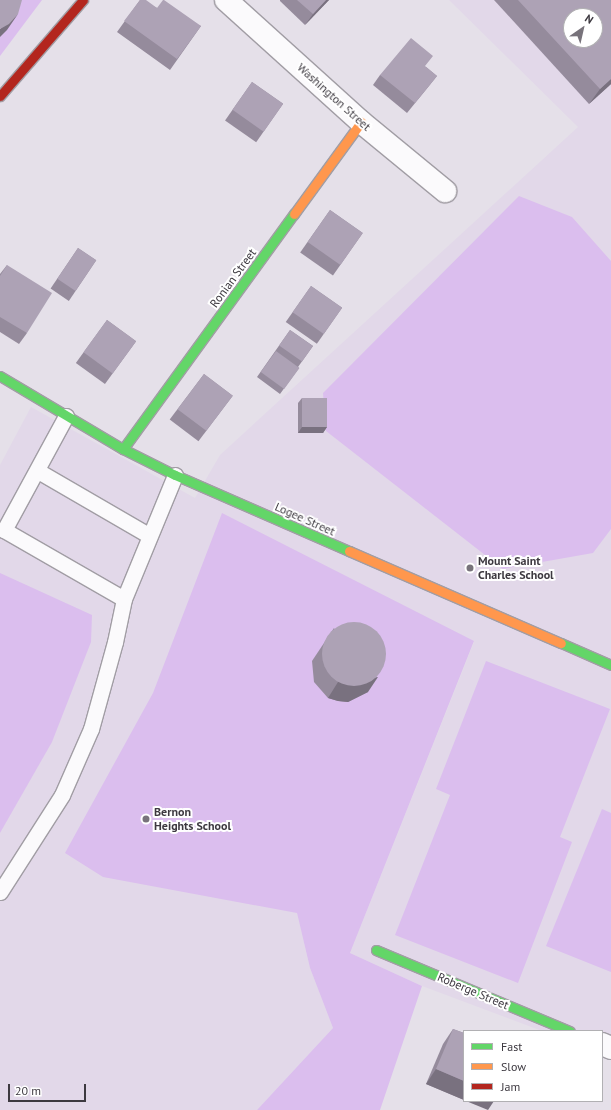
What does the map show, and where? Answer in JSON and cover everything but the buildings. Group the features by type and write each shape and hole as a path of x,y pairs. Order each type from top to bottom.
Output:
{"street":[{"path":"0,96 83,0"},
{"name":"Washington Street","path":"226,0 361,122 445,191"},
{"name":"Ronian Street","path":"123,449 361,122"},
{"name":"Logee Street","path":"0,376 123,449 175,475 611,665"},
{"name":"Roberge Street","path":"376,950 568,1030"}],"lane":[{"path":"66,416 38,471 4,530 124,599"},
{"path":"38,471 150,536"},
{"path":"0,892 62,795 92,729 115,642 124,599 175,475"}],"shaded area":[{"path":"0,0 42,0 0,56"},
{"path":"449,0 611,0 611,1057 603,1053 603,1030 539,1030 422,986 350,953 474,642 435,623 297,913 310,968 333,1028 257,1110 0,1110 0,465 31,407 195,498 220,455 578,127"},
{"path":"519,196 572,217 611,261 611,529 593,553 503,569 326,431 323,393"},
{"path":"222,513 474,641 350,953 422,986 380,1110 257,1110 333,1028 310,968 297,913 103,877 65,853 153,693"},
{"path":"0,573 92,615 91,642 52,742 0,833"},
{"path":"486,661 610,709 560,837 572,842 518,983 395,935 450,795 436,789"},
{"path":"602,809 611,813 611,972 546,946"}],"traffic: fast":[{"path":"123,449 294,214"},
{"path":"0,376 123,449 175,475 349,551"},
{"path":"561,643 611,665"},
{"path":"376,950 568,1030"}],"traffic: slow":[{"path":"294,214 361,122"},
{"path":"349,551 561,643"}],"traffic: jam":[{"path":"0,96 83,0"}],"place":[{"name":"Mount Saint Charles School","path":"470,568"},
{"name":"Bernon Heights School","path":"146,819"}]}
